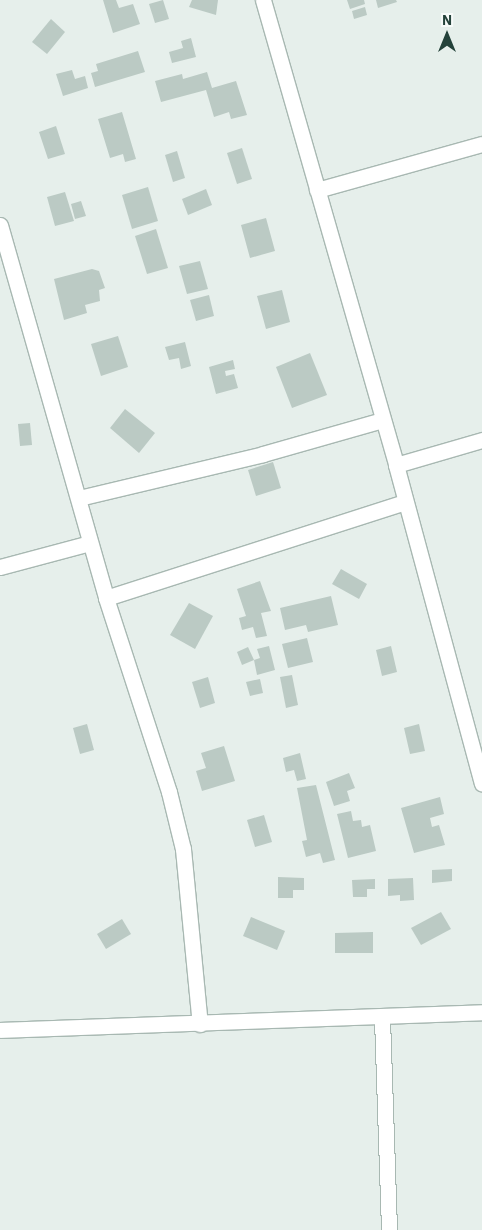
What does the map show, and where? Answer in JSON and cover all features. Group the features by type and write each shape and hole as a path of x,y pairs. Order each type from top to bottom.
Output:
{"street":[{"path":"263,0 405,502 476,739 482,784"},
{"path":"317,190 482,144"},
{"path":"0,225 106,598 169,792 183,849 200,1024"},
{"path":"79,498 263,454 382,420"},
{"path":"396,465 482,440"},
{"path":"106,598 405,502"},
{"path":"0,568 90,542"},
{"path":"0,1030 382,1018 482,1012"},
{"path":"382,1018 389,1230"}],"building":[{"path":"103,0 116,0 119,8 133,4 140,24 113,33"},
{"path":"163,0 169,19 155,23 149,4"},
{"path":"192,0 218,0 216,15 189,7"},
{"path":"347,0 364,0 365,4 350,9"},
{"path":"376,0 396,0 397,2 378,8"},
{"path":"365,7 367,15 354,19 352,11"},
{"path":"51,19 65,32 47,54 32,42"},
{"path":"191,38 196,57 172,63 169,52 183,48 181,41"},
{"path":"138,51 145,72 95,87 91,73 98,71 96,64"},
{"path":"72,70 75,79 85,76 88,88 63,96 56,74"},
{"path":"207,72 212,88 236,81 247,115 231,119 229,112 214,117 206,90 161,102 155,81 182,74 183,79"},
{"path":"122,112 136,159 125,162 123,154 110,158 98,119"},
{"path":"56,126 65,154 48,159 39,132"},
{"path":"242,148 252,179 237,184 227,153"},
{"path":"177,151 185,178 173,182 165,155"},
{"path":"148,187 158,221 132,229 122,195"},
{"path":"206,189 212,205 188,215 182,199"},
{"path":"65,192 74,221 55,226 47,197"},
{"path":"81,201 86,216 75,219 71,204"},
{"path":"266,218 275,251 250,258 241,225"},
{"path":"156,229 168,268 147,274 135,236"},
{"path":"200,261 208,289 187,294 179,266"},
{"path":"92,269 99,271 105,288 99,290 100,301 85,305 87,313 64,320 54,279"},
{"path":"282,290 290,322 266,329 257,296"},
{"path":"209,295 214,316 196,321 190,300"},
{"path":"118,336 128,367 101,376 91,344"},
{"path":"185,342 191,366 181,369 179,358 169,360 165,347"},
{"path":"310,353 327,395 292,408 276,367"},
{"path":"233,360 235,369 225,371 226,376 234,374 238,388 216,394 209,367"},
{"path":"125,409 155,433 139,453 110,428"},
{"path":"30,423 32,445 20,446 18,424"},
{"path":"273,462 281,488 256,496 248,470"},
{"path":"341,569 367,584 359,599 332,584"},
{"path":"260,581 271,611 261,613 267,636 256,638 253,627 242,630 239,618 246,616 237,589"},
{"path":"331,596 338,625 308,632 306,625 285,630 280,608"},
{"path":"189,603 213,616 195,649 170,635"},
{"path":"307,638 313,662 288,668 282,644"},
{"path":"269,646 275,670 257,675 254,660 260,658 257,649"},
{"path":"391,646 397,672 382,676 376,650"},
{"path":"248,647 254,660 242,665 237,652"},
{"path":"292,675 298,705 286,708 280,677"},
{"path":"208,677 215,703 200,708 192,682"},
{"path":"260,679 263,693 250,696 246,682"},
{"path":"87,724 94,750 80,754 73,728"},
{"path":"419,724 425,751 410,754 404,728"},
{"path":"224,746 235,781 202,791 196,771 206,768 201,753"},
{"path":"300,753 306,779 297,781 294,770 286,772 283,758"},
{"path":"349,773 355,788 347,791 350,801 334,806 326,782"},
{"path":"316,785 335,860 323,863 320,853 306,857 302,841 307,840 297,788"},
{"path":"440,797 444,814 430,818 432,827 439,825 445,845 414,853 401,808"},
{"path":"351,811 353,821 361,820 362,827 370,825 376,851 348,858 337,814"},
{"path":"264,815 272,842 255,847 247,820"},
{"path":"452,869 452,881 432,883 432,870"},
{"path":"278,877 304,878 304,890 293,890 293,898 278,898"},
{"path":"413,878 414,900 400,901 400,895 388,896 388,879"},
{"path":"375,879 375,889 367,889 367,897 353,897 352,880"},
{"path":"441,912 451,929 421,945 411,928"},
{"path":"251,917 285,931 277,950 243,936"},
{"path":"122,919 131,934 106,949 97,934"},
{"path":"373,932 373,953 335,953 335,933"}]}
